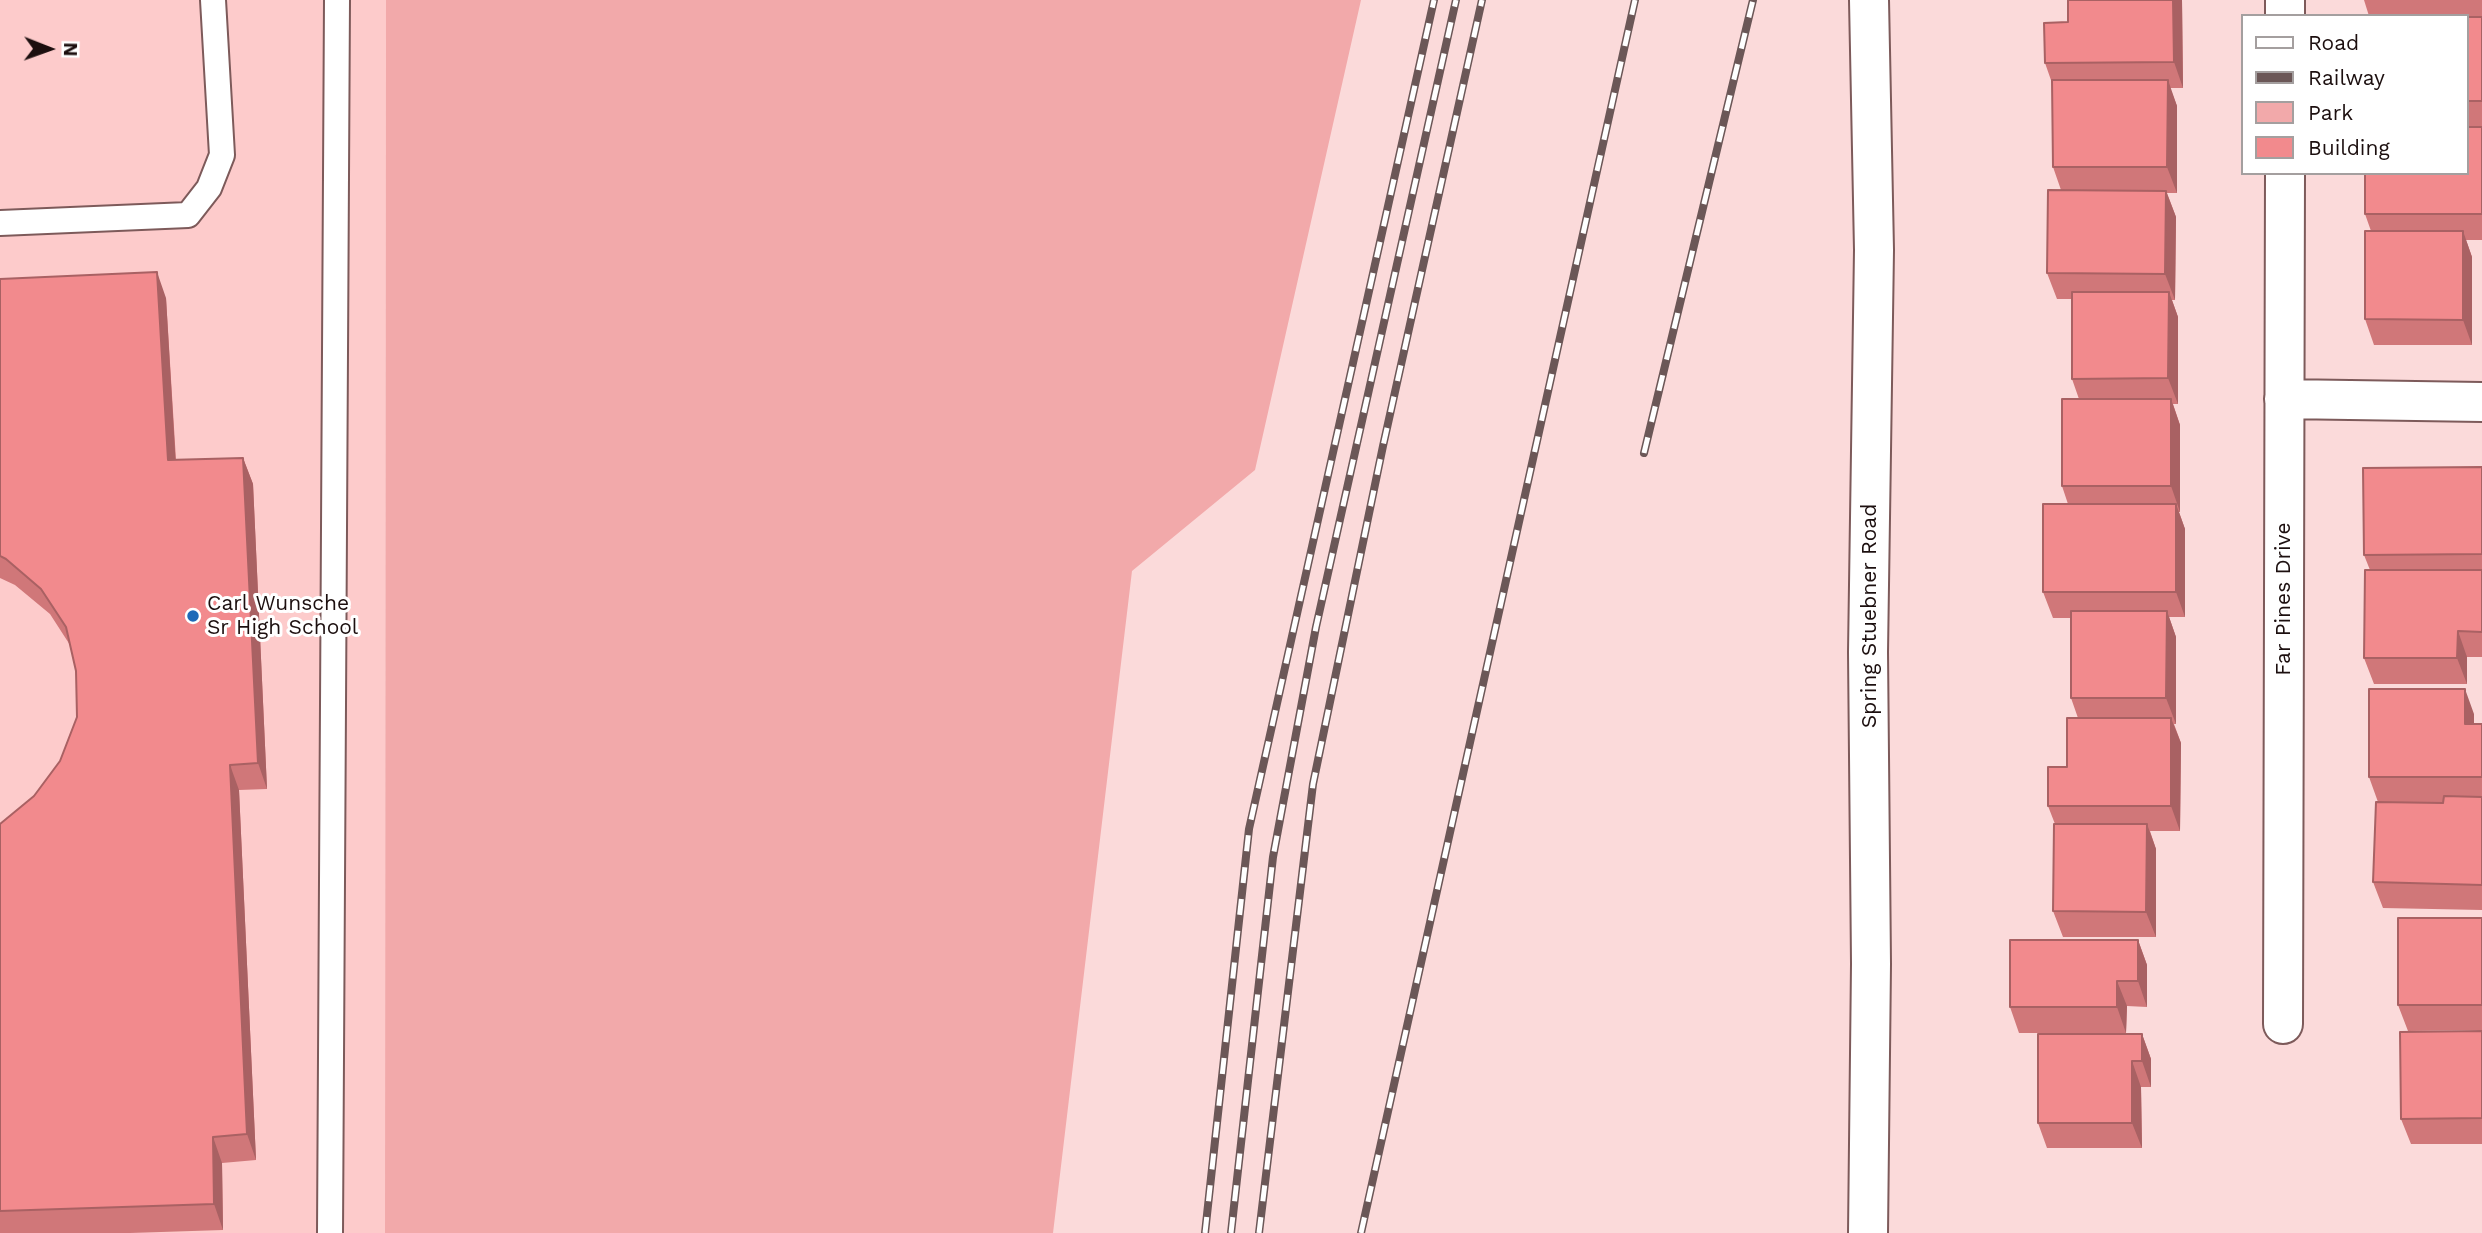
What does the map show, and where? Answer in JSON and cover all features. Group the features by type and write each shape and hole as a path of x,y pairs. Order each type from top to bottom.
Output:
{"main road":[{"name":"Spring Stuebner Road","path":"1868,1233 1871,964 1868,652 1874,250 1869,0"},
{"name":"Far Pines Drive","path":"2283,1024 2285,175"},
{"path":"2284,399 2482,402"}],"lane":[{"path":"0,223 188,215 209,188 222,155 213,0"},
{"path":"329,1232 337,0"}],"shaded area":[{"name":"Carl Wunsche Sr High School","path":"0,0 386,0 385,1233 0,1233"}],"green space":[{"path":"386,0 1361,0 1255,470 1132,571 1053,1233 385,1233"}],"building":[{"path":"2068,0 2173,0 2174,62 2045,63 2044,23 2068,22"},
{"path":"2468,17 2482,17 2482,101 2468,101"},
{"path":"2052,80 2168,80 2167,167 2053,167"},
{"path":"2468,127 2482,127 2482,214 2365,214 2365,175 2468,175"},
{"path":"2048,190 2166,191 2165,274 2047,273"},
{"path":"2365,231 2463,231 2463,320 2365,319"},
{"path":"157,272 168,460 243,458 258,763 230,765 247,1134 213,1137 214,1204 0,1211 0,824 34,796 60,761 77,717 76,671 66,627 41,589 0,556 0,279"},
{"path":"2072,292 2169,292 2168,378 2072,379"},
{"path":"2062,399 2171,399 2171,486 2062,486"},
{"path":"2482,467 2482,554 2364,555 2363,468"},
{"path":"2043,504 2176,504 2176,592 2043,592"},
{"path":"2365,570 2482,570 2482,632 2458,631 2457,658 2364,658"},
{"path":"2071,611 2167,611 2166,698 2071,698"},
{"path":"2369,689 2465,689 2465,724 2482,724 2482,777 2369,777"},
{"path":"2067,718 2171,718 2171,806 2048,806 2048,767 2067,767"},
{"path":"2444,796 2482,797 2482,885 2373,882 2376,802 2443,803"},
{"path":"2054,824 2147,824 2146,912 2053,911"},
{"path":"2398,918 2482,918 2482,1005 2398,1005"},
{"path":"2010,940 2138,940 2138,981 2117,981 2117,1007 2010,1007"},
{"path":"2482,1031 2482,1118 2401,1119 2400,1032"},
{"path":"2038,1034 2142,1034 2142,1061 2132,1061 2132,1123 2038,1123"}],"railway":[{"path":"1205,1233 1249,829 1434,0"},
{"path":"1231,1233 1273,857 1316,627 1456,0"},
{"path":"1259,1233 1313,784 1383,446 1482,0"},
{"path":"1361,1233 1635,0"},
{"path":"1644,453 1753,0"}],"place":[{"name":"Carl Wunsche Sr High School","path":"193,616"}]}
